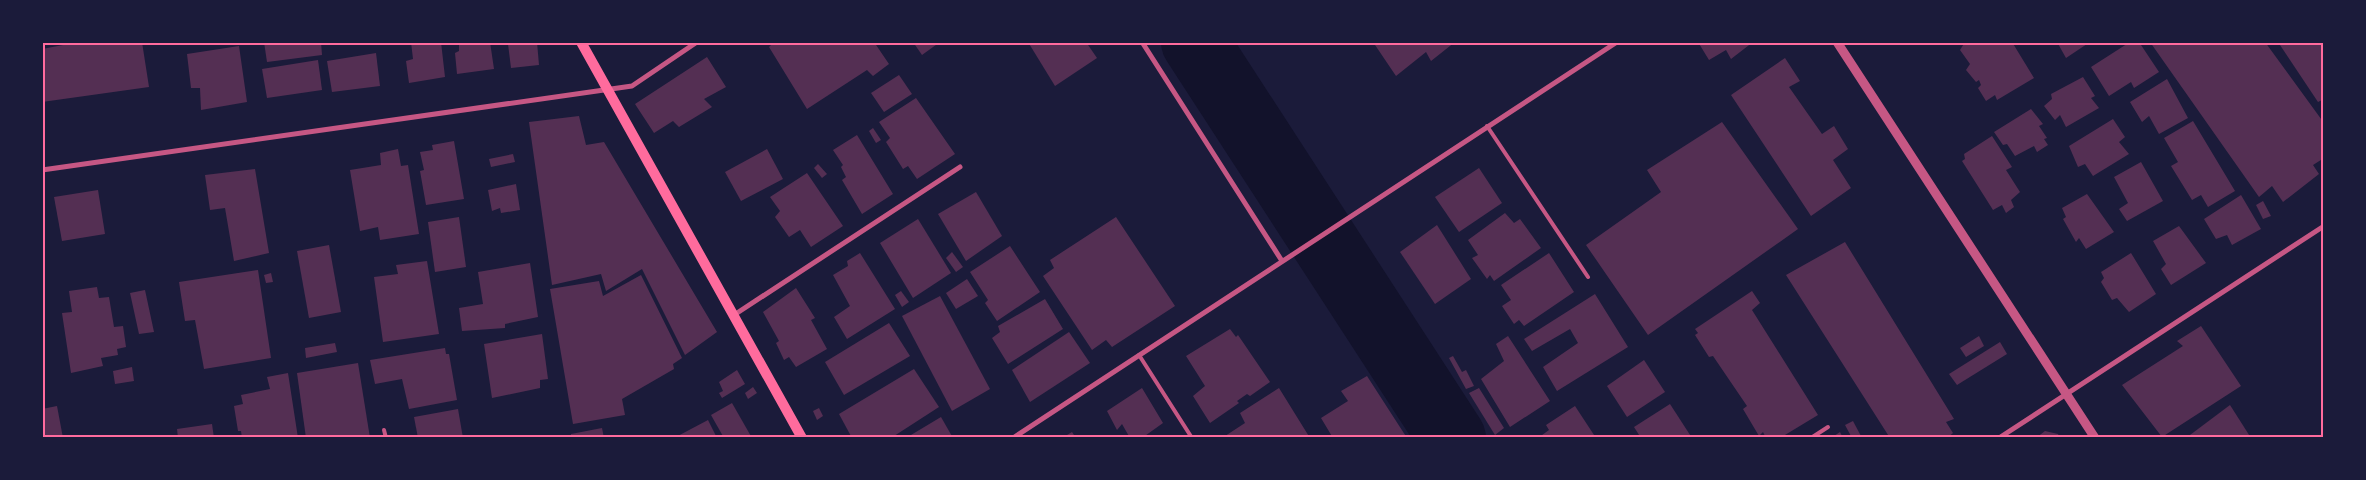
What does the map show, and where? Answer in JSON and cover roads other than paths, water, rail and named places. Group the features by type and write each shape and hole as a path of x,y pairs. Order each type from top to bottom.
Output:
{"main road":[{"path":"581,42 802,438"}],"street":[{"path":"42,170 632,86 697,42"},
{"path":"1142,42 1282,260"},
{"path":"1013,438 1617,42"},
{"path":"1837,42 2095,438"},
{"path":"734,315 960,167"},
{"path":"1999,438 2324,226"}],"lane":[{"path":"1487,126 1588,276"},
{"path":"1138,355 1192,438"},
{"path":"1811,438 1828,427"},
{"path":"384,430 386,438"}],"waterway":[{"path":"1195,42 1452,438"}]}
